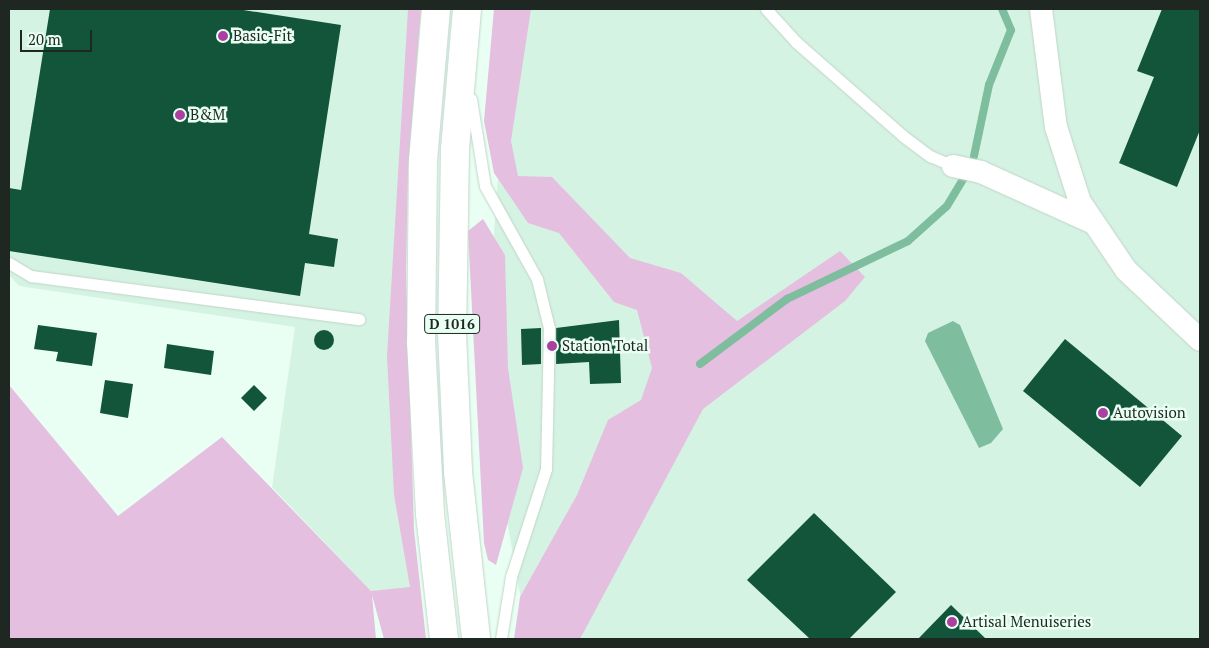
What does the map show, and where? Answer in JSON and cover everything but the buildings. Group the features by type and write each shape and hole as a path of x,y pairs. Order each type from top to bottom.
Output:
{"highway":[{"name":"D 1016","path":"436,9 423,160 421,342 428,497 444,639"},
{"name":"D 1016","path":"467,9 455,149 452,333 458,480 476,639"}],"street":[{"path":"1041,9 1061,149 1090,222 1126,270 1200,340"},
{"path":"953,166 981,172 1090,222"}],"lane":[{"path":"467,9 472,117 481,172 537,279 548,328 546,470 511,577 501,639"},
{"path":"766,9 796,42 903,136 930,156 953,166"},
{"path":"9,263 31,276 359,319"}],"shaded area":[{"path":"9,9 416,9 397,270 410,588 371,591 272,487 295,327 19,286 9,275"},
{"path":"408,9 421,9 408,171 406,274 414,530 426,639 384,639 372,595 376,639 9,639 9,385 118,516 222,437 371,591 410,587 394,495 387,356"},
{"path":"494,9 531,9 511,141 518,176 552,177 630,258 681,273 737,321 840,251 865,277 845,301 703,409 580,639 514,639 520,597 577,495 608,420 641,400 652,368 637,310 614,302 559,233 528,223 494,173 484,121"},
{"path":"510,9 1200,9 1200,639 528,639 506,515 494,232"},
{"path":"483,219 505,255 508,368 523,468 496,565 488,560 484,543 468,231"},
{"path":"953,321 960,325 1003,429 991,443 979,448 925,341 928,333"}],"waterway":[{"path":"974,156 989,85 1011,30 1002,9"},
{"path":"700,364 787,299 908,241 947,206 963,179"}],"place":[{"name":"Basic-Fit","path":"223,36"},
{"name":"B&M","path":"180,115"},
{"name":"Station Total","path":"552,346"},
{"name":"Autovision","path":"1103,413"},
{"name":"Artisal Menuiseries","path":"952,622"}]}
